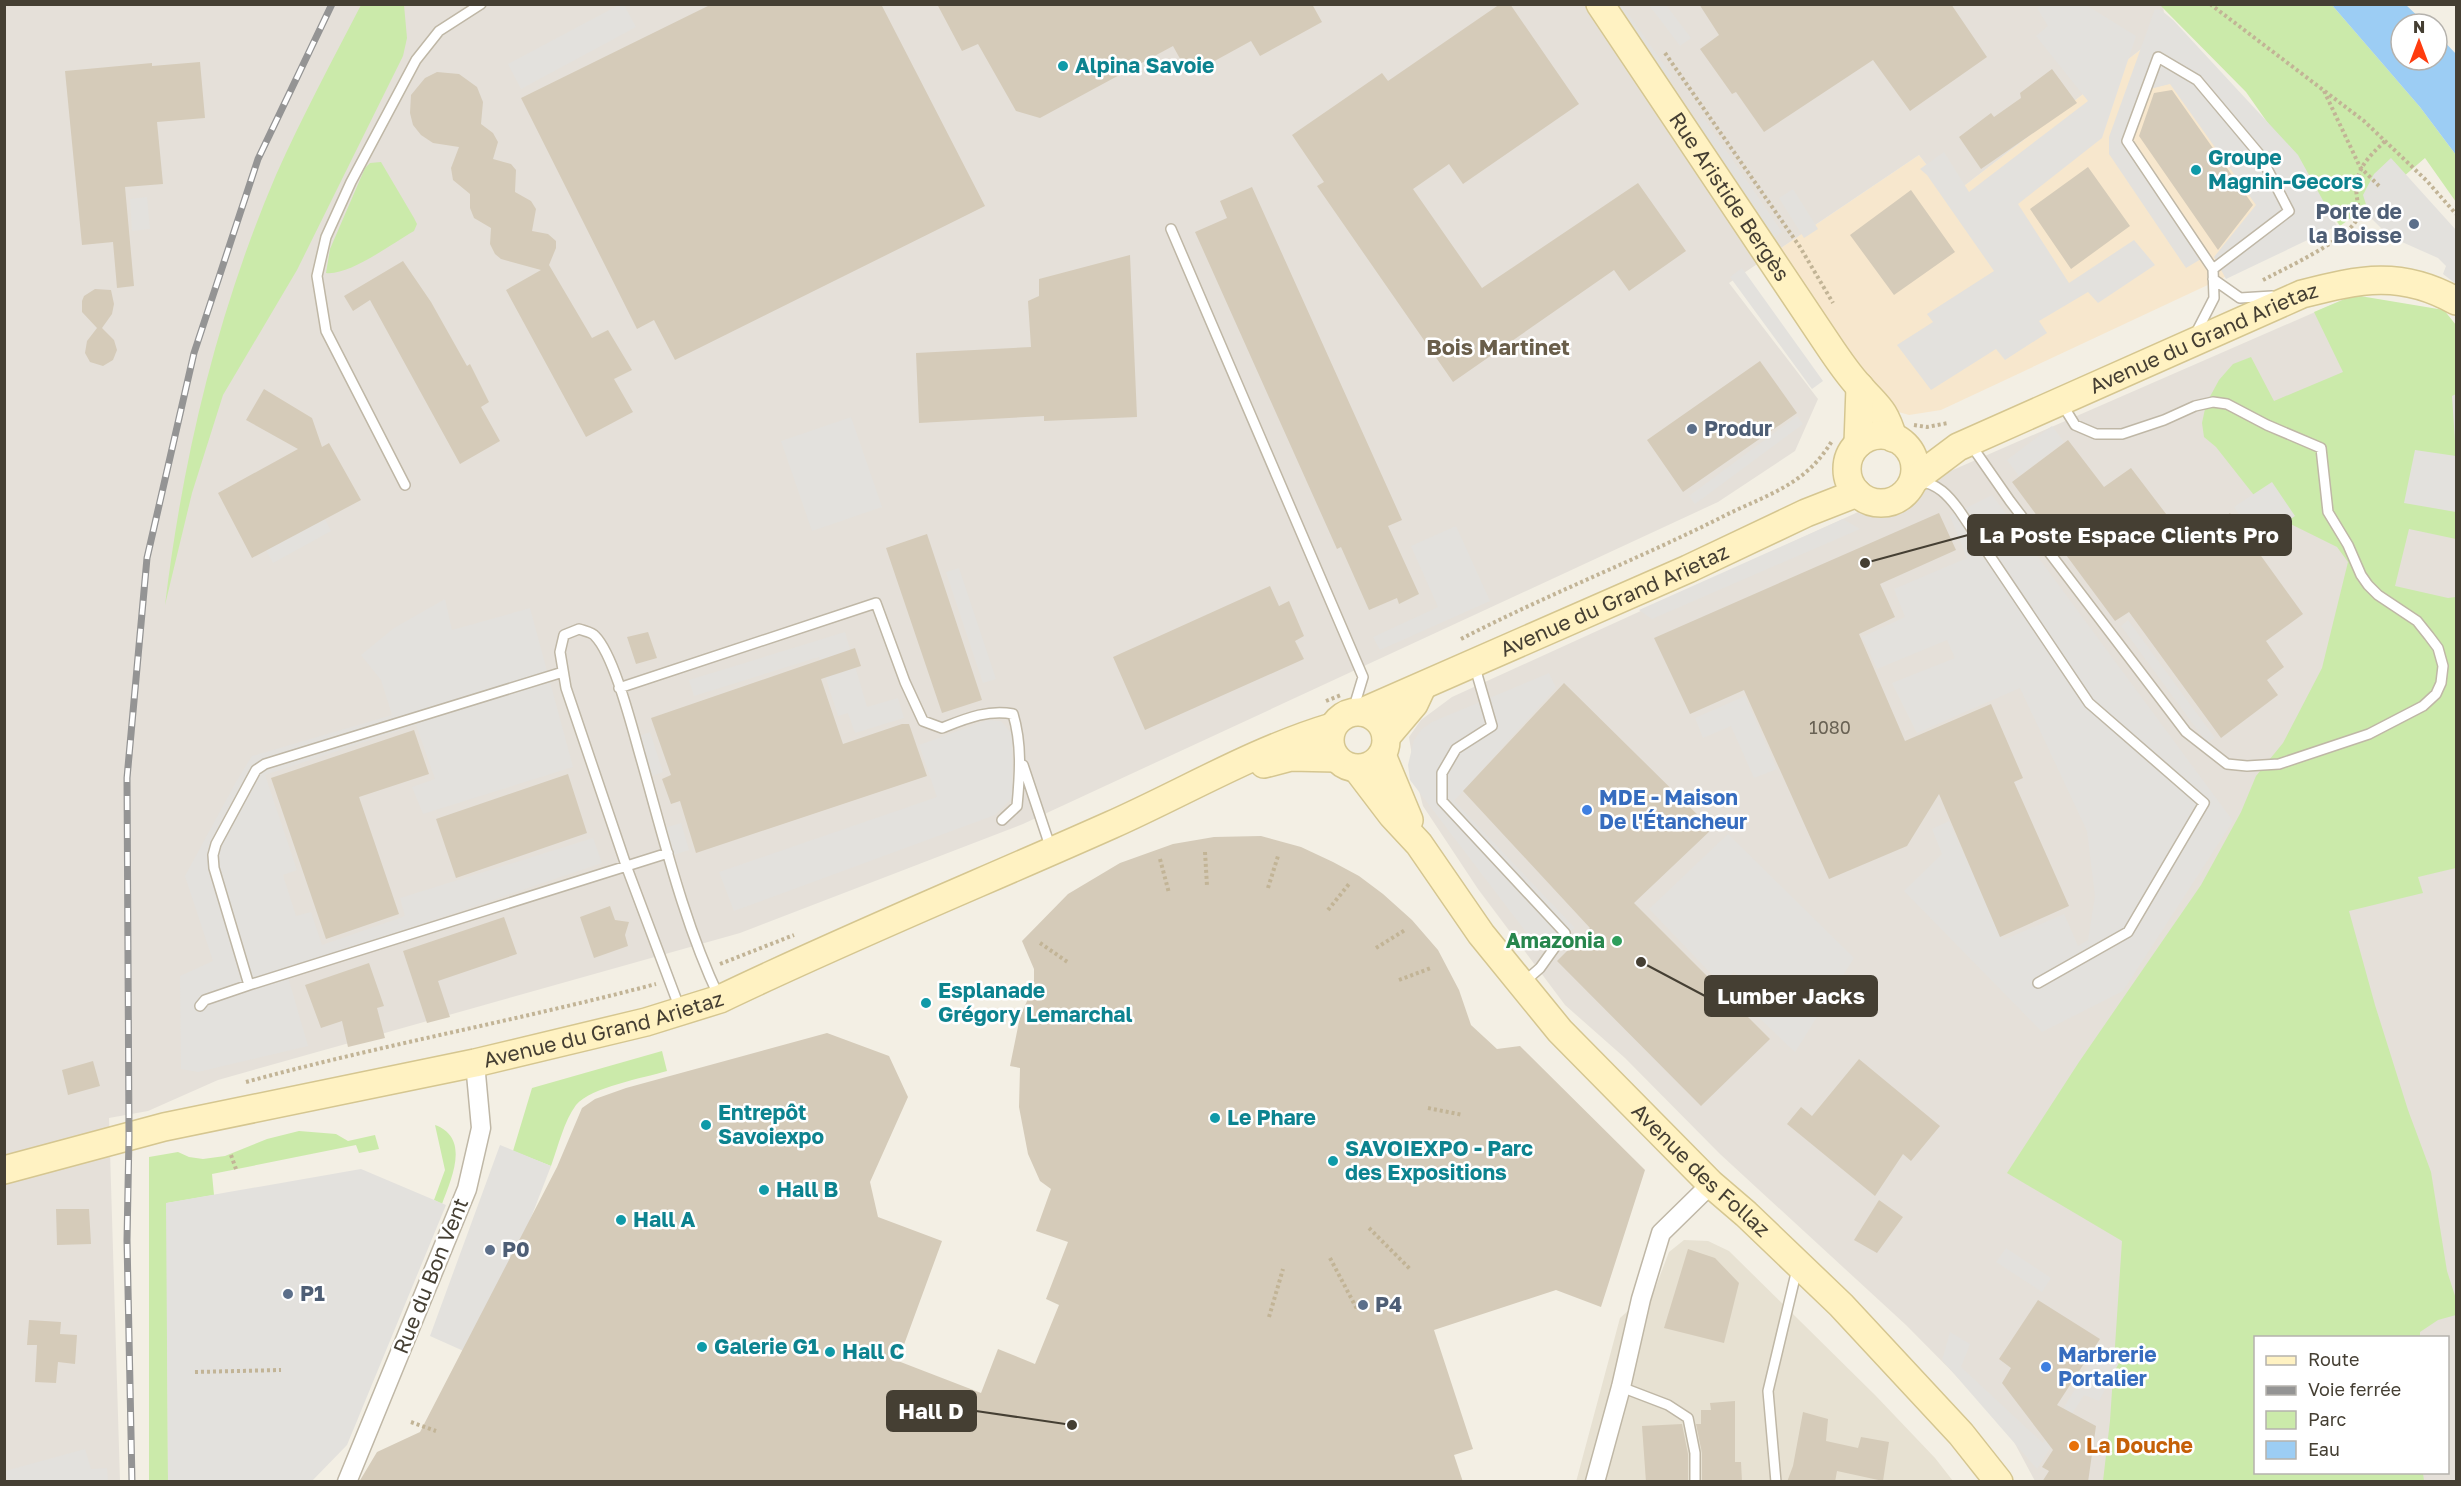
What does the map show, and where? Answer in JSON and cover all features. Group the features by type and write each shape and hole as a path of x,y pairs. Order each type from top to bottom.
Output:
{"main road":[{"name":"Rue Aristide Bergès","path":"1600,4 1827,343 1860,387 1882,411 1900,442"},
{"name":"Avenue du Grand Arietaz","path":"1914,480 1963,445 2302,294 2351,281 2374,280 2415,284 2441,293 2457,302"},
{"path":"1852,456 1867,438 1877,435 1900,442 1913,457 1916,469 1914,480 1908,490 1889,503 1866,500 1851,484 1852,456 1860,387"},
{"name":"Avenue du Grand Arietaz","path":"1900,442 1963,445"},
{"name":"Avenue du Grand Arietaz","path":"1806,513 1852,456"},
{"name":"Avenue du Grand Arietaz","path":"4,1170 164,1127 476,1063 681,1012 720,999 1172,797 1342,709 1422,687 1688,569 1806,513 1857,493"},
{"path":"1384,746 1378,720 1342,709 1329,743 1346,763 1375,762 1414,704 1422,687"},
{"name":"Avenue des Follaz","path":"1384,746 1419,844"},
{"name":"Avenue du Grand Arietaz","path":"1172,797 1261,765 1292,757 1346,763"},
{"name":"Avenue des Follaz","path":"1346,763 1419,844 1520,986 1597,1070 1711,1184 1746,1214 1850,1314 1961,1434 1999,1482"}],"street":[{"name":"Rue du Bon Vent","path":"347,1482 466,1189 481,1128 476,1063"},
{"path":"1595,1482 1621,1387 1641,1299 1661,1233 1711,1184"}],"lane":[{"path":"405,485 326,331 317,276 326,237 351,182 416,60 439,31 481,4"},
{"path":"2185,348 2202,324 2214,298 2213,269 2127,141 2158,57 2197,80 2204,88 2260,155 2289,211 2213,269"},
{"path":"1171,229 1363,677 1342,709"},
{"path":"2213,279 2240,298 2302,294"},
{"path":"1963,445 2010,501 2186,732 2227,764 2247,766 2279,764 2369,734 2423,706 2436,694 2441,683 2443,666 2438,648 2417,621 2378,595 2361,575 2349,545 2328,512 2320,448 2227,404 2212,402 2195,406 2164,420 2122,434 2096,434 2076,424 2060,402"},
{"path":"1914,480 1928,483 1945,492 2090,703 2204,803 2128,932 2038,983"},
{"path":"619,688 876,603 904,682 923,721 942,728 966,718 998,711 1012,714 1018,734 1020,777 1017,806 1002,820"},
{"path":"681,1012 627,868 566,688 560,652 564,635 579,629 594,635 608,656 668,853 706,969 720,999"},
{"path":"1474,664 1492,726 1456,749 1442,773 1442,801 1565,933 1540,968 1520,986"},
{"path":"249,985 214,868 213,855 216,844 256,770 265,764 563,672"},
{"path":"1019,752 1052,851"},
{"path":"200,1006 205,1000 249,985 627,868 668,853"},
{"path":"1776,1482 1768,1391 1798,1265"},
{"path":"1621,1387 1668,1405 1688,1418 1695,1454 1695,1482"}],"path":[{"path":"2210,4 2386,140 2457,214"},
{"path":"1664,50 1800,247 1835,306"},
{"path":"2324,90 2360,167 2379,186"},
{"path":"1205,852 1207,886"},
{"path":"1268,888 1278,856"},
{"path":"1160,859 1169,893"},
{"path":"1328,910 1349,884"},
{"path":"1376,948 1405,930"},
{"path":"706,969 804,931"},
{"path":"1041,943 1069,963"},
{"path":"1400,980 1431,968"},
{"path":"245,1083 302,1067 668,981"},
{"path":"1428,1108 1463,1115"},
{"path":"231,1155 236,1169"},
{"path":"1369,1228 1410,1269"},
{"path":"1330,1258 1358,1311"},
{"path":"1269,1317 1283,1269"},
{"path":"195,1372 281,1370"},
{"path":"411,1422 436,1431"}],"shaded area":[{"path":"5,5 2163,5 2166,30 1951,196 1919,155 1729,283 1818,399 1795,451 1718,502 1023,824 740,933 218,1080 148,1111 109,1118 120,1481 5,1482"},
{"path":"619,5 624,5 636,27 521,89 508,64"},
{"path":"1615,5 1622,5 1672,76 1665,81"},
{"path":"1649,5 1666,5 1691,38 1680,46"},
{"path":"2043,5 2086,5 2136,36 2102,138 2018,204 2069,283 2134,240 2155,265 2098,303 2088,292 2039,321 2047,333 2005,360 1996,349 1931,390 1897,345 1933,322 1927,314 1994,271 1927,175 1920,169 1944,152 1969,192 2088,101 2036,36 2048,26 2037,8"},
{"path":"2155,9 2161,10 2173,20 2298,155 2337,226 2226,279 2214,257 2256,205 2170,84 2150,89 2131,147 2206,256 2186,268 2109,154 2109,137"},
{"path":"2166,30 2323,231 1941,410 1909,415 1885,408 1781,248 1919,155 1951,196"},
{"path":"1703,117 1782,232 1772,239 1693,123"},
{"name":"Porte de la Boisse","path":"2391,158 2456,230 2456,284 2443,274 2446,266 2438,258 2402,242 2397,244 2370,217 2363,195 2374,174"},
{"path":"1793,189 1818,229 1804,238 1779,198"},
{"path":"147,197 150,229 132,231 130,199"},
{"path":"1742,268 1823,381 1812,389 1730,277"},
{"path":"2354,295 2456,325 2456,1481 2035,1481 2005,1425 1906,1325 1720,1154 1625,1058 1565,1005 1478,889 1423,806 1409,737 1421,720 1452,697 1891,497"},
{"path":"2456,394 2456,456 2452,396"},
{"path":"1797,416 1803,424 1695,504 1689,496"},
{"path":"851,417 882,507 812,531 781,441"},
{"path":"2052,426 2064,442 2019,476 2007,460"},
{"path":"2415,450 2456,456 2456,512 2404,503"},
{"path":"2272,482 2295,516 2258,542 2234,507"},
{"path":"1992,495 2233,821 2123,991 2042,1032 1904,891 1942,854 1932,829 1949,821 2003,940 2064,914 2078,946 2088,940 2095,896 2087,831 2020,688 1917,733 1892,683 1955,658 1947,640 1877,669 1862,637 1905,617 1894,589 1967,558 1950,516"},
{"path":"325,519 331,531 273,563 266,550"},
{"path":"1843,519 1860,529 1652,619 1639,610"},
{"path":"1456,526 1490,601 1380,650 1373,637 1438,607 1411,546"},
{"path":"959,568 996,679 983,683 946,572"},
{"path":"445,599 452,630 530,608 573,767 423,814 412,787 435,779 416,725 265,775 297,870 283,875 296,916 311,912 322,945 405,916 400,898 593,838 602,863 286,970 308,1046 198,1072 181,1069 180,976 213,961 185,876 236,782 252,756 392,715 381,680 361,655 394,628"},
{"path":"2128,620 2215,738 2207,743 2121,626"},
{"path":"845,632 867,707 898,698 904,718 855,733 848,713 838,716 819,657 694,696 689,680"},
{"path":"1549,673 1556,688 1454,801 1575,928 1539,949 1410,780 1408,765 1414,740 1422,729 1432,722"},
{"path":"1745,696 1777,769 1754,778 1731,726 1703,738 1695,718"},
{"path":"988,720 1001,721 1012,734 1012,798 995,815 734,911 719,872 937,797 919,745"},
{"path":"650,732 663,772 649,777 636,737"},
{"path":"681,823 689,850 673,855 664,828"},
{"path":"1728,834 1854,958 1795,1052 1739,999 1750,987 1734,972 1721,984 1649,909"},
{"name":"P0","path":"500,1145 551,1166 477,1357 430,1336"},
{"name":"P1","path":"361,1169 446,1205 347,1445 312,1481 168,1481 166,1203"},
{"path":"1684,1240 1708,1241 1729,1251 1876,1396 1935,1458 1953,1481 1576,1482 1620,1318 1656,1286 1669,1252"},
{"path":"2006,1248 2051,1278 2042,1292 1996,1262"},
{"path":"1950,1332 1970,1344 1961,1367 2043,1443 2100,1347 2121,1359 2099,1401 2084,1395 2037,1469 1942,1360"},
{"path":"85,1449 91,1469 107,1468 108,1481 8,1481 5,1471"}],"green space":[{"path":"361,5 404,5 407,38 403,56 297,270 223,395 192,493 165,605 192,440 236,280 276,175"},
{"path":"2160,5 2332,5 2420,107 2456,155 2456,202 2425,158 2381,196 2340,226 2246,92"},
{"path":"381,162 417,224 414,231 358,264 336,273 326,273 330,249 365,168 370,163"},
{"path":"2354,295 2444,310 2456,325 2456,539 2409,529 2395,586 2448,598 2456,597 2456,868 2418,877 2423,893 2349,911 2375,1005 2408,1110 2431,1172 2447,1271 2456,1299 2456,1315 2438,1320 2420,1332 2420,1336 2254,1336 2254,1474 2423,1474 2424,1481 2103,1481 2110,1421 2122,1241 2007,1173 2079,1062 2201,885 2241,812 2256,776 2283,743 2322,668 2348,562 2337,547 2268,513 2216,447 2204,437 2202,423 2206,404 2219,380 2233,364 2251,357 2274,401 2343,372 2314,312"},
{"path":"662,1051 667,1071 605,1088 576,1105 565,1126 551,1166 513,1151 532,1088"},
{"path":"435,1125 446,1131 453,1139 455,1149 453,1171 442,1204 434,1200 445,1170"},
{"path":"299,1131 336,1134 348,1141 375,1135 379,1149 359,1153 356,1145 212,1174 214,1195 167,1203 168,1481 149,1482 149,1157 178,1152 189,1157 203,1159 225,1156 267,1139"}],"water":[{"path":"2332,5 2406,5 2413,12 2389,12 2389,71"},
{"path":"2449,47 2456,54 2456,155 2390,72 2449,72"}],"building":[{"path":"712,4 881,4 985,206 675,360 654,320 637,329 521,98"},
{"name":"Alpina Savoie","path":"937,4 1312,4 1322,22 1260,56 1251,41 1189,75 1173,46 1040,118 1016,111 978,44 962,51"},
{"path":"1500,4 1510,4 1579,104 1463,184 1449,164 1413,189 1482,288 1638,183 1686,251 1629,291 1614,270 1453,382 1317,186 1324,182 1292,135 1382,73 1388,81"},
{"path":"1699,4 1951,4 1987,57 1910,111 1873,60 1764,132 1736,92 1732,94 1700,49 1719,35"},
{"path":"200,62 205,118 157,122 163,184 125,187 134,286 117,288 113,242 82,245 65,71 152,63 152,66"},
{"path":"2052,69 2077,103 1981,169 1959,137 1991,113 1994,117 2021,98 2020,93"},
{"path":"437,72 459,74 477,87 483,102 481,124 493,133 498,142 493,159 511,164 516,170 515,192 531,201 536,209 532,231 548,234 556,241 556,248 549,265 592,338 608,330 632,370 614,379 633,412 586,437 506,290 541,270 501,259 495,254 490,244 491,228 474,218 470,208 470,194 453,180 451,168 459,147 433,143 421,135 413,125 410,113 411,95 425,78"},
{"name":"Groupe Magnin-Gecors","path":"2172,90 2253,205 2218,250 2139,136 2154,93"},
{"path":"2088,167 2130,226 2071,269 2030,209"},
{"path":"1252,187 1402,520 1388,526 1419,594 1399,604 1397,598 1369,610 1341,547 1337,549 1195,232 1227,218 1220,201"},
{"path":"1911,190 1955,252 1894,295 1850,235"},
{"path":"1130,255 1137,417 1044,421 1044,416 919,423 916,353 1031,347 1028,301 1039,296 1039,279"},
{"path":"403,261 431,302 467,366 470,364 489,402 481,407 500,441 460,464 370,300 353,311 344,296"},
{"path":"95,289 111,290 114,304 112,314 102,328 114,340 117,350 113,360 103,366 90,362 85,353 87,341 97,328 82,312 82,301 84,296"},
{"path":"1760,361 1797,413 1683,492 1647,440"},
{"path":"264,389 312,418 322,447 329,443 361,500 252,558 218,493 298,449 246,420"},
{"path":"2068,440 2104,487 2131,468 2189,544 2230,513 2303,614 2266,641 2284,667 2267,680 2278,695 2221,738 2129,612 2115,621 2012,482"},
{"path":"1939,513 1956,550 1880,584 1895,617 1859,634 1905,741 1991,704 2023,778 2014,782 2069,906 2000,937 1939,794 1907,846 1829,879 1744,690 1690,714 1654,638"},
{"path":"927,534 982,700 942,713 886,548"},
{"path":"1270,586 1279,606 1289,601 1304,636 1295,641 1304,659 1145,730 1113,657"},
{"path":"648,632 657,658 636,664 627,637"},
{"path":"855,648 861,666 821,679 843,744 902,724 909,724 927,776 696,853 680,801 671,804 662,779 671,775 651,718"},
{"name":"MDE - Maison De l'Étancheur","path":"1564,683 1712,829 1634,903 1721,990 1723,987 1745,1010 1743,1012 1770,1039 1701,1106 1557,961 1590,928 1463,791"},
{"path":"414,730 429,774 359,797 399,914 326,939 271,778"},
{"path":"568,774 587,833 456,878 436,819"},
{"name":"SAVOIEXPO - Parc des Expositions","path":"1261,836 1301,847 1333,862 1359,876 1383,894 1412,920 1438,950 1459,990 1471,1025 1497,1049 1520,1046 1645,1170 1601,1307 1556,1290 1434,1330 1473,1449 1454,1455 1463,1482 359,1482 377,1452 420,1432 557,1167 582,1108 595,1099 626,1088 827,1033 889,1056 908,1097 870,1182 878,1217 942,1241 898,1361 981,1393 998,1349 1035,1364 1059,1305 1046,1299 1068,1242 1036,1231 1051,1189 1040,1181 1028,1154 1019,1107 1020,1068 1010,1066 1020,1017 1034,985 1034,969 1022,941 1068,894 1120,863 1173,844 1214,837"},
{"path":"610,906 615,920 629,922 625,935 628,946 594,958 580,917"},
{"path":"504,917 517,954 438,981 450,1017 427,1023 403,951"},
{"path":"369,963 384,1006 377,1008 385,1038 348,1047 342,1021 321,1028 305,985"},
{"path":"1859,1059 1940,1126 1911,1161 1903,1154 1875,1196 1787,1124 1801,1107 1812,1116"},
{"path":"93,1061 100,1086 68,1095 62,1070"},
{"path":"1879,1200 1903,1217 1877,1253 1854,1240"},
{"path":"56,1209 89,1209 91,1244 57,1245"},
{"path":"1688,1249 1715,1258 1739,1283 1724,1343 1664,1328"},
{"name":"Marbrerie Portalier","path":"2038,1300 2100,1339 2057,1405 2096,1426 2088,1482 2042,1482 2049,1471 2042,1467 2053,1450 2002,1383 2011,1368 1999,1359"},
{"path":"29,1320 61,1322 60,1334 77,1335 75,1364 58,1362 56,1383 35,1382 37,1345 27,1345"},
{"path":"1735,1401 1735,1462 1741,1462 1742,1482 1702,1482 1702,1453 1696,1424 1701,1424 1701,1410 1711,1410 1710,1403"},
{"path":"1803,1412 1828,1419 1826,1441 1858,1448 1861,1437 1889,1442 1883,1481 1837,1471 1835,1482 1787,1482 1793,1466"},
{"path":"1682,1424 1688,1454 1688,1482 1646,1482 1642,1426"}],"railway":[{"path":"132,1482 127,1240 129,1137 127,778 147,558 194,353 258,159 332,4"}],"place":[{"name":"Alpina Savoie","path":"1063,66"},
{"name":"Groupe Magnin-Gecors","path":"2196,170"},
{"name":"Porte de la Boisse","path":"2414,224"},
{"name":"Produr","path":"1692,429"},
{"name":"La Poste Espace Clients Pro","path":"1865,563"},
{"name":"MDE - Maison De l'Étancheur","path":"1587,810"},
{"name":"Amazonia","path":"1617,941"},
{"name":"Lumber Jacks","path":"1641,962"},
{"name":"Esplanade Grégory Lemarchal","path":"926,1003"},
{"name":"Le Phare","path":"1215,1118"},
{"name":"Entrepôt Savoiexpo","path":"706,1125"},
{"name":"SAVOIEXPO - Parc des Expositions","path":"1333,1161"},
{"name":"Hall B","path":"764,1190"},
{"name":"Hall A","path":"621,1220"},
{"name":"P0","path":"490,1250"},
{"name":"P1","path":"288,1294"},
{"name":"P4","path":"1363,1305"},
{"name":"Galerie G1","path":"702,1347"},
{"name":"Hall C","path":"830,1352"},
{"name":"Marbrerie Portalier","path":"2046,1367"},
{"name":"Hall D","path":"1072,1425"},
{"name":"La Douche","path":"2074,1446"}],"district":[{"name":"Bois Martinet","path":"1498,347"}]}
